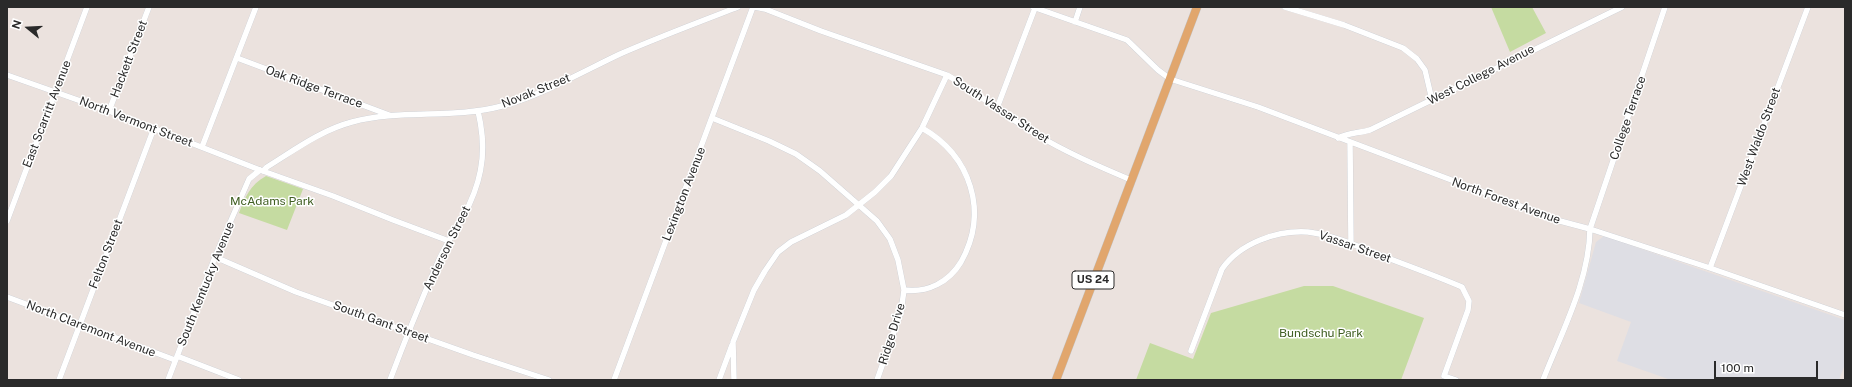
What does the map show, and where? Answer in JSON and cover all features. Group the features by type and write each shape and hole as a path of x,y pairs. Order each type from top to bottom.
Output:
{"main road":[{"name":"US 24","path":"1056,380 1197,7"}],"street":[{"name":"East Scarritt Avenue","path":"7,221 87,7"},
{"name":"Hackett Street","path":"109,111 149,7"},
{"path":"202,147 256,7"},
{"name":"Novak Street","path":"262,170 322,134 351,122 391,116 478,111 521,100 632,49 738,7"},
{"name":"South Vassar Street","path":"754,7 765,9 821,31 947,75 966,86 1057,147 1131,180"},
{"name":"Lexington Avenue","path":"614,380 754,7"},
{"path":"997,108 1034,7 1119,36 1129,41 1158,70 1170,79"},
{"path":"1075,22 1080,7"},
{"path":"1285,7 1344,25 1403,48 1417,59 1425,70 1432,100"},
{"name":"West College Avenue","path":"1338,138 1343,135 1355,134 1370,130 1622,7"},
{"name":"College Terrace","path":"1544,380 1585,273 1590,247 1590,229 1665,7"},
{"name":"West Waldo Street","path":"1710,268 1808,7"},
{"name":"Oak Ridge Terrace","path":"237,58 391,116"},
{"name":"North Vermont Street","path":"7,75 109,111 334,196 449,242"},
{"path":"719,380 754,290 778,252 791,242 832,223 860,204 891,176 922,128 947,75"},
{"name":"North Forest Avenue","path":"1170,79 1258,107 1560,221 1590,229 1710,268 1845,315"},
{"name":"Anderson Street","path":"390,380 407,332 439,259 469,205 479,178 483,156 483,133 478,111"},
{"name":"Ridge Drive","path":"712,118 770,141 796,154 820,171 860,204 877,221 890,239 898,260 904,290 900,312 877,380"},
{"name":"Felton Street","path":"59,380 154,128"},
{"path":"904,290 913,291 927,289 948,278 957,268 966,252 975,221 973,195 961,166 947,146 922,128"},
{"path":"1350,142 1350,244"},
{"name":"South Kentucky Avenue","path":"168,380 215,257 249,179 262,170"},
{"name":"Vassar Street","path":"1191,351 1222,269 1235,253 1267,237 1292,232 1321,234 1462,287 1468,297 1468,310 1444,376 1456,380"},
{"name":"South Gant Street","path":"215,257 296,292 407,332 549,380"},
{"name":"North Claremont Avenue","path":"7,297 239,380"},
{"path":"733,342 734,380"}],"shaded area":[{"path":"1604,236 1845,320 1845,364 1839,380 1671,380 1617,361 1631,322 1579,303 1596,242"}],"green space":[{"path":"1491,7 1532,7 1546,33 1510,52"},
{"name":"McAdams Park","path":"266,176 303,189 287,230 239,213 252,187"},
{"name":"Bundschu Park","path":"1304,286 1333,286 1424,318 1401,380 1136,380 1150,343 1193,359 1211,313"}]}
